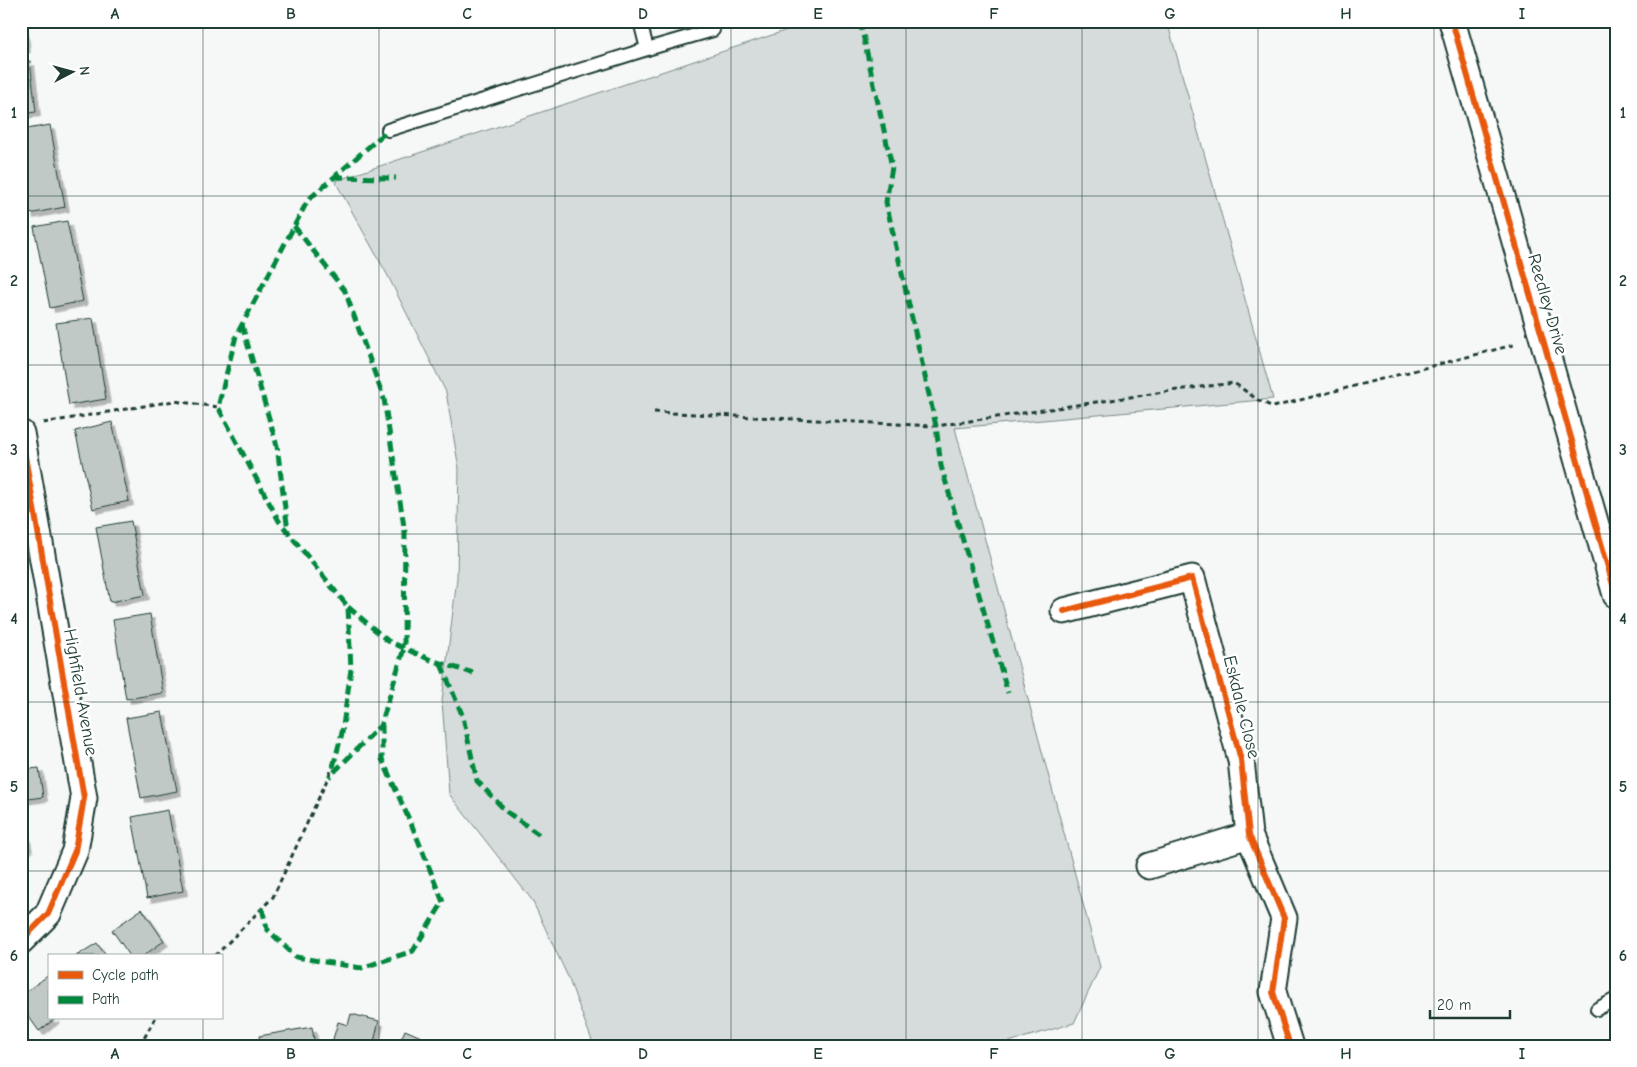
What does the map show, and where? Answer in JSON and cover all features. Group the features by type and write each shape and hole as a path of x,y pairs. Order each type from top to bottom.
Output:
{"street":[{"name":"Reedley Drive","path":"1452,21 1616,595"},
{"name":"Highfield Avenue","path":"21,941 48,914 75,851 84,798 31,428"},
{"name":"Eskdale Close","path":"1064,611 1192,578 1242,760 1249,835 1284,918 1272,992 1290,1046"},
{"path":"1149,866 1249,835"}],"lane":[{"path":"640,21 647,49"},
{"path":"388,130 713,30"},
{"path":"1597,1009 1616,999"}],"path":[{"path":"654,412 936,426 1234,383 1258,400 1273,407 1542,338"},
{"path":"31,428 174,401 218,407"},
{"path":"217,954 273,897 333,767"},
{"path":"140,1046 154,1020"}],"shaded area":[{"path":"814,21 1167,21 1273,399 955,428 1100,967 1074,1023 995,1046 594,1046 568,977 532,900 449,794 442,701 457,578 459,469 446,392 388,276 335,181"}],"building":[{"path":"21,22 23,22 26,48 21,49"},
{"path":"30,61 36,112 21,114 21,62"},
{"path":"50,125 65,207 29,214 21,173 21,130"},
{"path":"67,221 83,301 50,308 34,227"},
{"path":"93,318 106,399 69,405 56,323"},
{"path":"112,422 129,501 93,509 75,431"},
{"path":"131,521 145,595 110,602 96,527"},
{"path":"150,614 163,693 126,699 113,620"},
{"path":"162,712 177,791 141,798 126,718"},
{"path":"39,768 43,797 21,800 21,770"},
{"path":"21,809 28,848 21,850"},
{"path":"168,810 183,891 147,898 132,817"},
{"path":"142,909 164,941 146,954 129,954 112,930"},
{"path":"97,943 105,954 79,954"},
{"path":"48,976 48,1020 53,1020 39,1031 21,1006 21,995"},
{"path":"351,1014 379,1021 373,1046 331,1046 338,1022 348,1025"},
{"path":"312,1027 315,1046 261,1046 259,1036"},
{"path":"405,1030 442,1046 398,1046"}],"marked path":[{"path":"860,21 892,167 886,202 936,426 941,466 1008,693"},
{"path":"333,767 342,733 351,669 348,607 279,521 218,407 236,336 308,200 388,130"},
{"path":"334,177 396,178"},
{"path":"294,226 345,291 384,399 405,533 404,648 381,725 329,777"},
{"path":"242,325 277,446 288,531"},
{"path":"348,607 388,641 431,660 473,673"},
{"path":"441,664 463,717 477,781 507,812 541,836"},
{"path":"262,908 267,929 296,957 361,968 413,951 443,902 382,759 382,723"}],"cycle path":[{"path":"1452,21 1616,595"},
{"path":"21,433 84,798 75,851 48,914 21,941"},
{"path":"1064,611 1192,578 1241,760 1249,835 1284,918 1273,992 1290,1046"}]}
